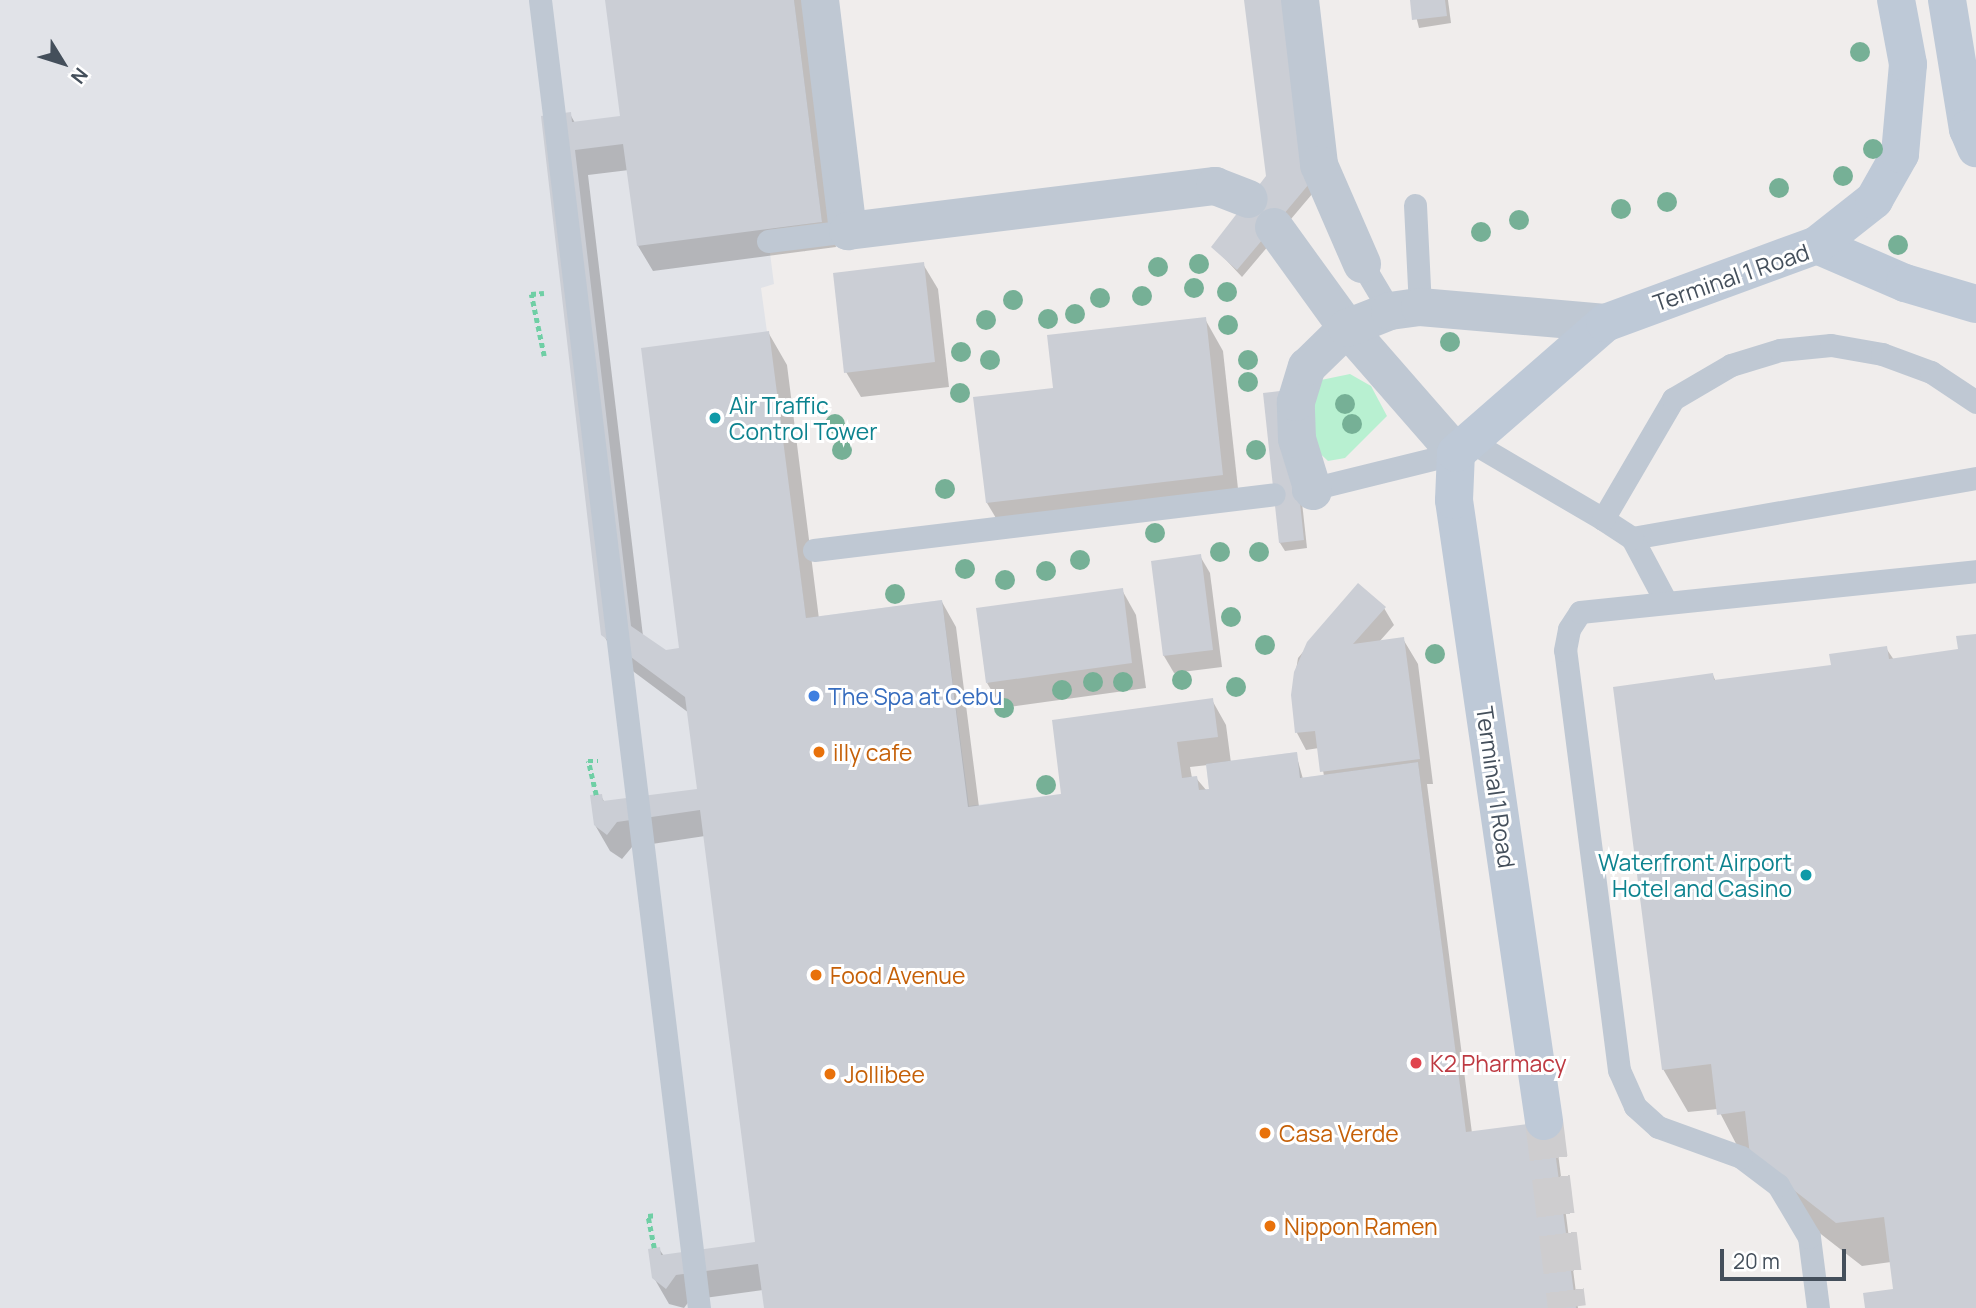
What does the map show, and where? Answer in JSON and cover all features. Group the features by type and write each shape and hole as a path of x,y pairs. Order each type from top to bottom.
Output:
{"street":[{"path":"820,0 848,231 1215,186 1249,199"},
{"path":"1300,0 1318,165 1362,264"},
{"path":"1817,245 1874,200 1900,154 1908,64 1896,0"},
{"path":"1947,0 1969,129 1976,148"},
{"path":"1274,226 1347,328 1463,447 1605,323"},
{"name":"Terminal 1 Road","path":"1605,323 1817,245 1905,283 1976,304"},
{"path":"1306,491 1297,439 1296,402 1307,367 1347,328 1405,309 1605,323"},
{"name":"Terminal 1 Road","path":"1463,447 1454,500 1544,1121"}],"lane":[{"path":"540,0 699,1308"},
{"path":"1405,309 1415,205"},
{"path":"768,241 848,231"},
{"path":"1362,264 1405,309"},
{"path":"1602,519 1673,399 1731,365 1768,354 1831,345 1882,354 1931,372 1976,402"},
{"path":"1306,491 1463,447 1602,519 1632,538 1666,602"},
{"path":"1632,538 1976,478"},
{"path":"814,550 1274,494"},
{"path":"1818,1308 1809,1237 1778,1185 1741,1157 1658,1127 1635,1106 1619,1070 1565,650 1569,629 1580,612 1976,571"}],"path":[{"path":"596,794 588,761 601,761 602,772"}],"shaded area":[{"path":"0,0 794,0 822,222 767,230 774,284 761,288 806,618 942,600 969,806 1197,776 1199,790 1209,789 1206,764 1297,752 1301,778 1418,762 1488,1308 0,1308"}],"green space":[{"path":"1350,374 1371,386 1387,416 1345,458 1328,461 1312,446 1313,392 1321,380"}],"building":[{"path":"605,0 794,0 822,222 637,246 623,144 575,150 631,626 666,650 679,648 641,348 769,331 806,618 942,600 968,807 1061,794 1052,720 1213,698 1218,737 1177,742 1182,778 1197,776 1199,790 1209,789 1206,764 1297,752 1300,778 1418,762 1466,1132 1551,1121 1576,1308 764,1308 758,1264 676,1275 666,1289 652,1278 648,1249 660,1247 661,1255 755,1242 700,810 617,822 607,835 594,825 590,795 602,794 603,801 697,789 685,697 601,635 541,116 571,112 572,122 620,116"},
{"path":"1244,0 1286,0 1309,184 1237,270 1211,247 1266,176"},
{"path":"1410,0 1445,0 1447,16 1412,20"},
{"path":"924,262 935,362 844,373 833,273"},
{"path":"1206,317 1223,475 986,503 973,397 1053,388 1047,335"},
{"path":"1280,391 1295,456 1304,540 1279,543 1263,393"},
{"path":"1201,554 1213,650 1163,656 1151,561"},
{"path":"1358,583 1386,607 1353,644 1404,637 1420,759 1320,772 1315,731 1295,733 1291,695 1294,672 1307,642"},
{"path":"1123,588 1132,663 986,683 976,608"},
{"name":"Waterfront Airport Hotel and Casino","path":"1976,634 1976,1308 1865,1308 1863,1293 1893,1289 1884,1217 1836,1223 1750,1156 1745,1111 1717,1115 1711,1064 1662,1070 1613,687 1713,673 1714,680 1831,665 1829,654 1887,646 1889,659 1958,649 1956,636"}],"tunnel":[{"path":"1544,1121 1567,1308"}],"place":[{"name":"Air Traffic Control Tower","path":"715,418"},
{"name":"The Spa at Cebu","path":"814,696"},
{"name":"illy cafe","path":"819,752"},
{"name":"Waterfront Airport Hotel and Casino","path":"1806,875"},
{"name":"Food Avenue","path":"816,975"},
{"name":"K2 Pharmacy","path":"1416,1063"},
{"name":"Jollibee","path":"830,1074"},
{"name":"Casa Verde","path":"1265,1133"},
{"name":"Nippon Ramen","path":"1270,1226"}]}
